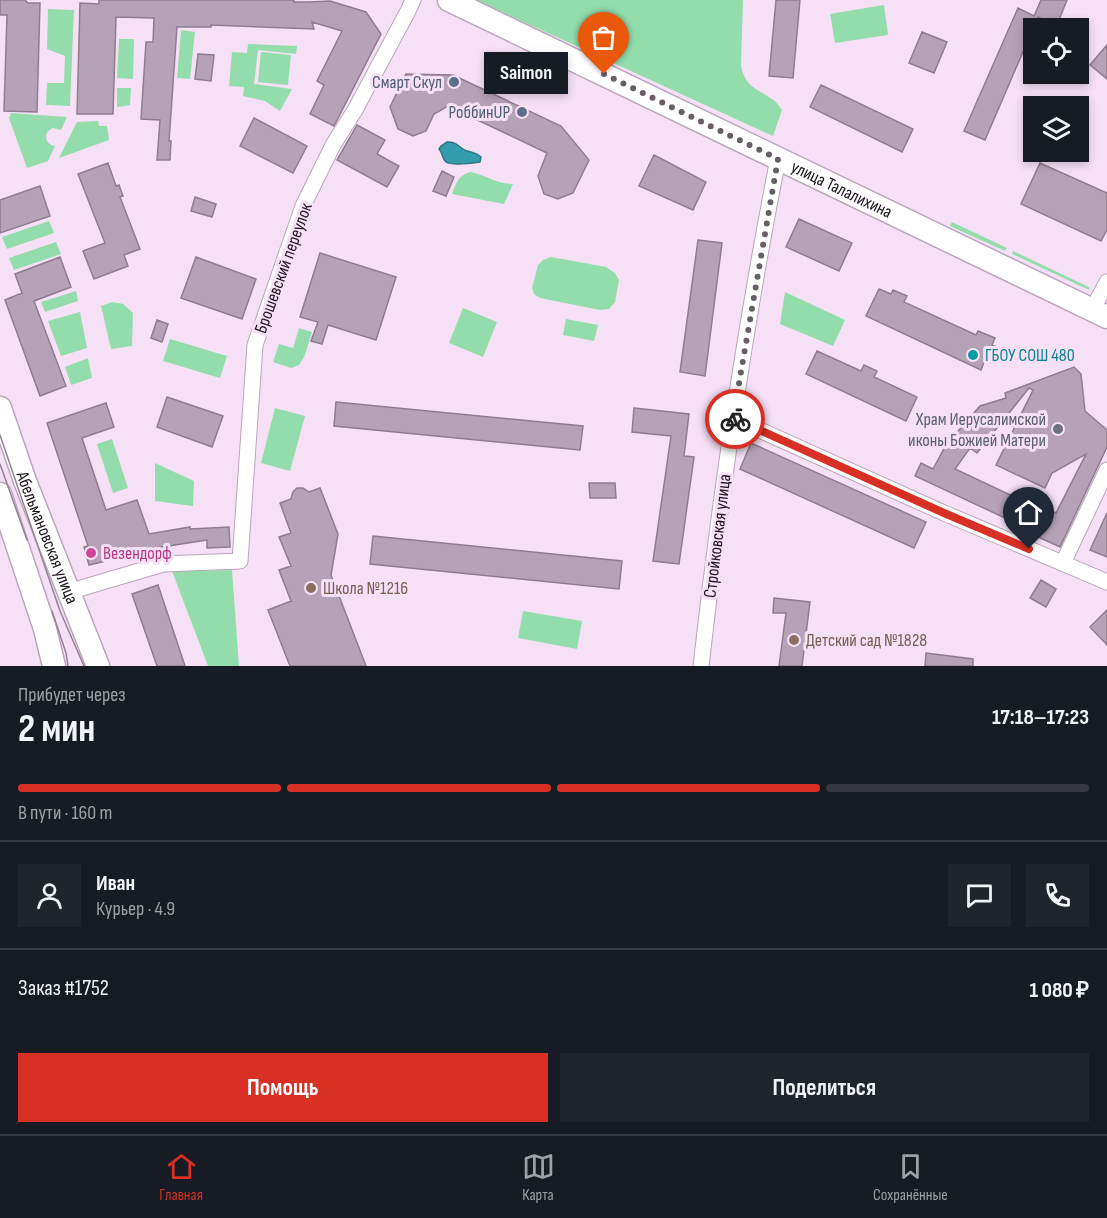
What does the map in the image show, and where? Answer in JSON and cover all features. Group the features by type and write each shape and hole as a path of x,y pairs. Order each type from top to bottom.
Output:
{"street":[{"name":"Брошевский переулок","path":"68,592 163,564 240,561 255,345 303,206 333,145 355,110 413,0"},
{"name":"улица Талалихина","path":"455,2 1100,313"},
{"name":"Стройковская улица","path":"701,666 733,418 778,159"},
{"path":"1100,313 1107,282"},
{"name":"Абельмановская улица","path":"0,408 25,481 98,666"},
{"path":"733,418 944,513 1107,582"},
{"path":"1063,563 1107,470"},
{"path":"0,493 5,498 13,500 18,498 24,491 25,481"},
{"name":"Абельмановская улица","path":"0,493 45,630 54,666"}],"green space":[{"path":"476,0 743,0 741,65 748,83 775,101 782,110 773,136"},
{"path":"884,5 888,35 835,43 830,14"},
{"path":"48,9 74,10 70,106 46,105 47,83 64,83 65,56 47,49"},
{"path":"181,30 195,32 190,79 177,78"},
{"path":"119,39 134,39 133,79 117,78"},
{"path":"248,44 297,46 296,54 258,50 254,84 292,89 280,111 265,101 243,96 244,87 229,86 232,52 247,53"},
{"path":"261,52 291,55 288,85 258,82"},
{"path":"117,88 131,88 130,105 117,107"},
{"path":"11,113 67,117 61,130 53,128 46,135 49,143 55,146 48,161 27,168 9,118"},
{"path":"98,121 99,126 107,126 109,140 59,158 77,122"},
{"path":"470,172 501,183 513,184 504,204 452,194 460,178"},
{"path":"49,221 54,233 7,249 2,237"},
{"path":"952,222 1007,248 1005,251 950,226"},
{"path":"56,242 61,254 14,270 9,258"},
{"path":"1013,251 1089,287 1089,290 1012,254"},
{"path":"551,257 606,267 615,273 619,280 615,302 609,309 600,310 540,298 534,294 532,288 538,265"},
{"path":"76,291 78,301 45,312 41,302"},
{"path":"785,292 845,320 833,346 780,324"},
{"path":"112,302 123,304 133,313 132,346 111,349 101,306"},
{"path":"463,308 497,322 483,357 449,343"},
{"path":"80,312 87,348 61,356 48,321"},
{"path":"566,319 598,325 594,341 563,335"},
{"path":"299,328 312,332 305,355 299,365 291,368 273,362 279,344 293,348"},
{"path":"170,339 227,356 220,378 163,361"},
{"path":"88,358 92,378 71,385 65,367"},
{"path":"275,408 305,416 290,471 261,463"},
{"path":"112,439 128,488 113,493 97,444"},
{"path":"155,463 194,481 193,506 155,501"},
{"path":"232,570 239,666 208,666 172,571"},
{"path":"523,611 582,621 577,649 518,638"}],"water":[{"path":"447,142 478,154 481,157 480,162 458,164 446,162 439,149"}],"building":[{"path":"0,0 25,0 28,3 40,3 37,112 4,111 7,15 0,15"},
{"path":"99,0 330,1 366,12 381,34 334,126 310,114 324,85 317,81 342,31 312,22 314,29 211,25 211,27 177,27 169,141 171,141 170,160 157,160 160,120 141,119 146,42 153,42 154,18 116,17 113,114 77,114 80,3 99,4"},
{"path":"776,0 800,0 793,78 769,76"},
{"path":"1041,0 1067,0 1060,18 1023,18 1023,52 985,140 964,131 1018,8 1034,16"},
{"path":"922,32 947,42 934,73 909,63"},
{"path":"1107,45 1107,79 1090,65"},
{"path":"198,54 214,55 211,81 195,79"},
{"path":"406,74 453,75 561,126 589,160 573,193 558,199 544,194 538,176 547,153 448,106 434,114 426,131 413,136 398,129 390,107"},
{"path":"821,85 913,129 902,152 810,107"},
{"path":"254,118 307,146 293,173 240,146"},
{"path":"357,125 385,140 377,154 399,166 387,187 337,160"},
{"path":"654,155 706,182 693,210 639,186"},
{"path":"108,163 116,186 119,185 123,196 120,197 140,249 124,255 128,266 94,279 83,251 105,243 78,174"},
{"path":"1040,163 1107,193 1107,230 1101,241 1021,204"},
{"path":"442,171 454,177 446,196 433,191"},
{"path":"40,186 50,216 0,233 0,200"},
{"path":"195,197 216,204 212,217 191,211"},
{"path":"799,219 852,243 839,271 786,247"},
{"path":"698,240 722,243 705,376 680,372"},
{"path":"320,253 396,277 376,340 328,325 322,344 311,341 318,322 300,317"},
{"path":"60,257 71,287 34,301 66,386 40,396 5,300 22,293 15,274"},
{"path":"196,257 256,279 242,319 181,298"},
{"path":"879,289 891,294 893,290 907,296 904,302 976,335 978,331 995,338 992,345 999,348 992,363 985,360 981,370 866,316"},
{"path":"157,320 168,324 162,342 151,338"},
{"path":"817,351 861,371 864,365 877,371 874,377 917,397 906,421 806,374"},
{"path":"1074,367 1081,374 1085,411 1107,430 1107,447 1060,547 1034,535 1035,532 915,476 921,463 933,469 946,445 980,406 1006,398 1005,393","holes":["1029,388 1033,390 996,465 1045,488 1052,473 1086,454 1056,513 1044,507 1042,510 955,469 970,448 977,453"]},
{"path":"167,397 223,416 212,447 157,427"},
{"path":"336,402 583,426 580,450 334,426"},
{"path":"106,403 114,427 82,438 106,510 137,500 149,534 190,527 190,529 229,527 230,547 207,548 207,540 130,552 131,555 89,565 84,547 88,546 47,423"},
{"path":"634,408 689,414 684,456 694,457 679,564 653,561 671,436 632,432"},
{"path":"751,443 926,522 914,548 740,469"},
{"path":"589,483 615,483 616,498 590,498"},
{"name":"Школа №1216","path":"297,488 303,488 309,492 320,488 338,534 331,575 366,666 290,666 268,610 291,601 279,570 291,566 279,537 291,533 280,503 291,499"},
{"path":"1107,513 1107,557 1090,550"},
{"path":"373,536 622,561 619,589 370,564"},
{"path":"1041,580 1056,589 1046,607 1030,598"},
{"path":"158,585 185,666 157,666 132,594"},
{"name":"Детский сад №1828","path":"774,598 810,602 802,666 779,666 786,613 773,613"},
{"path":"1107,610 1107,645 1090,627"},
{"path":"926,653 973,659 973,666 925,666"}],"tram line":[{"path":"0,435 60,611 84,666"},
{"path":"0,464 27,540"},
{"path":"52,611 68,666"}],"way so far":[{"path":"604,74 778,159 733,418 735,419"}],"place":[{"name":"Saimon","path":"604,74"},
{"name":"Смарт Скул","path":"454,82"},
{"name":"РоббинUP","path":"522,112"},
{"name":"ГБОУ СОШ 480","path":"973,355"},
{"name":"Храм Иерусалимской иконы Божией Матери","path":"1058,429"},
{"name":"Везендорф","path":"91,553"},
{"name":"Школа №1216","path":"311,588"},
{"name":"Детский сад №1828","path":"794,640"}],"route":[{"path":"735,419 1029,549"}]}
